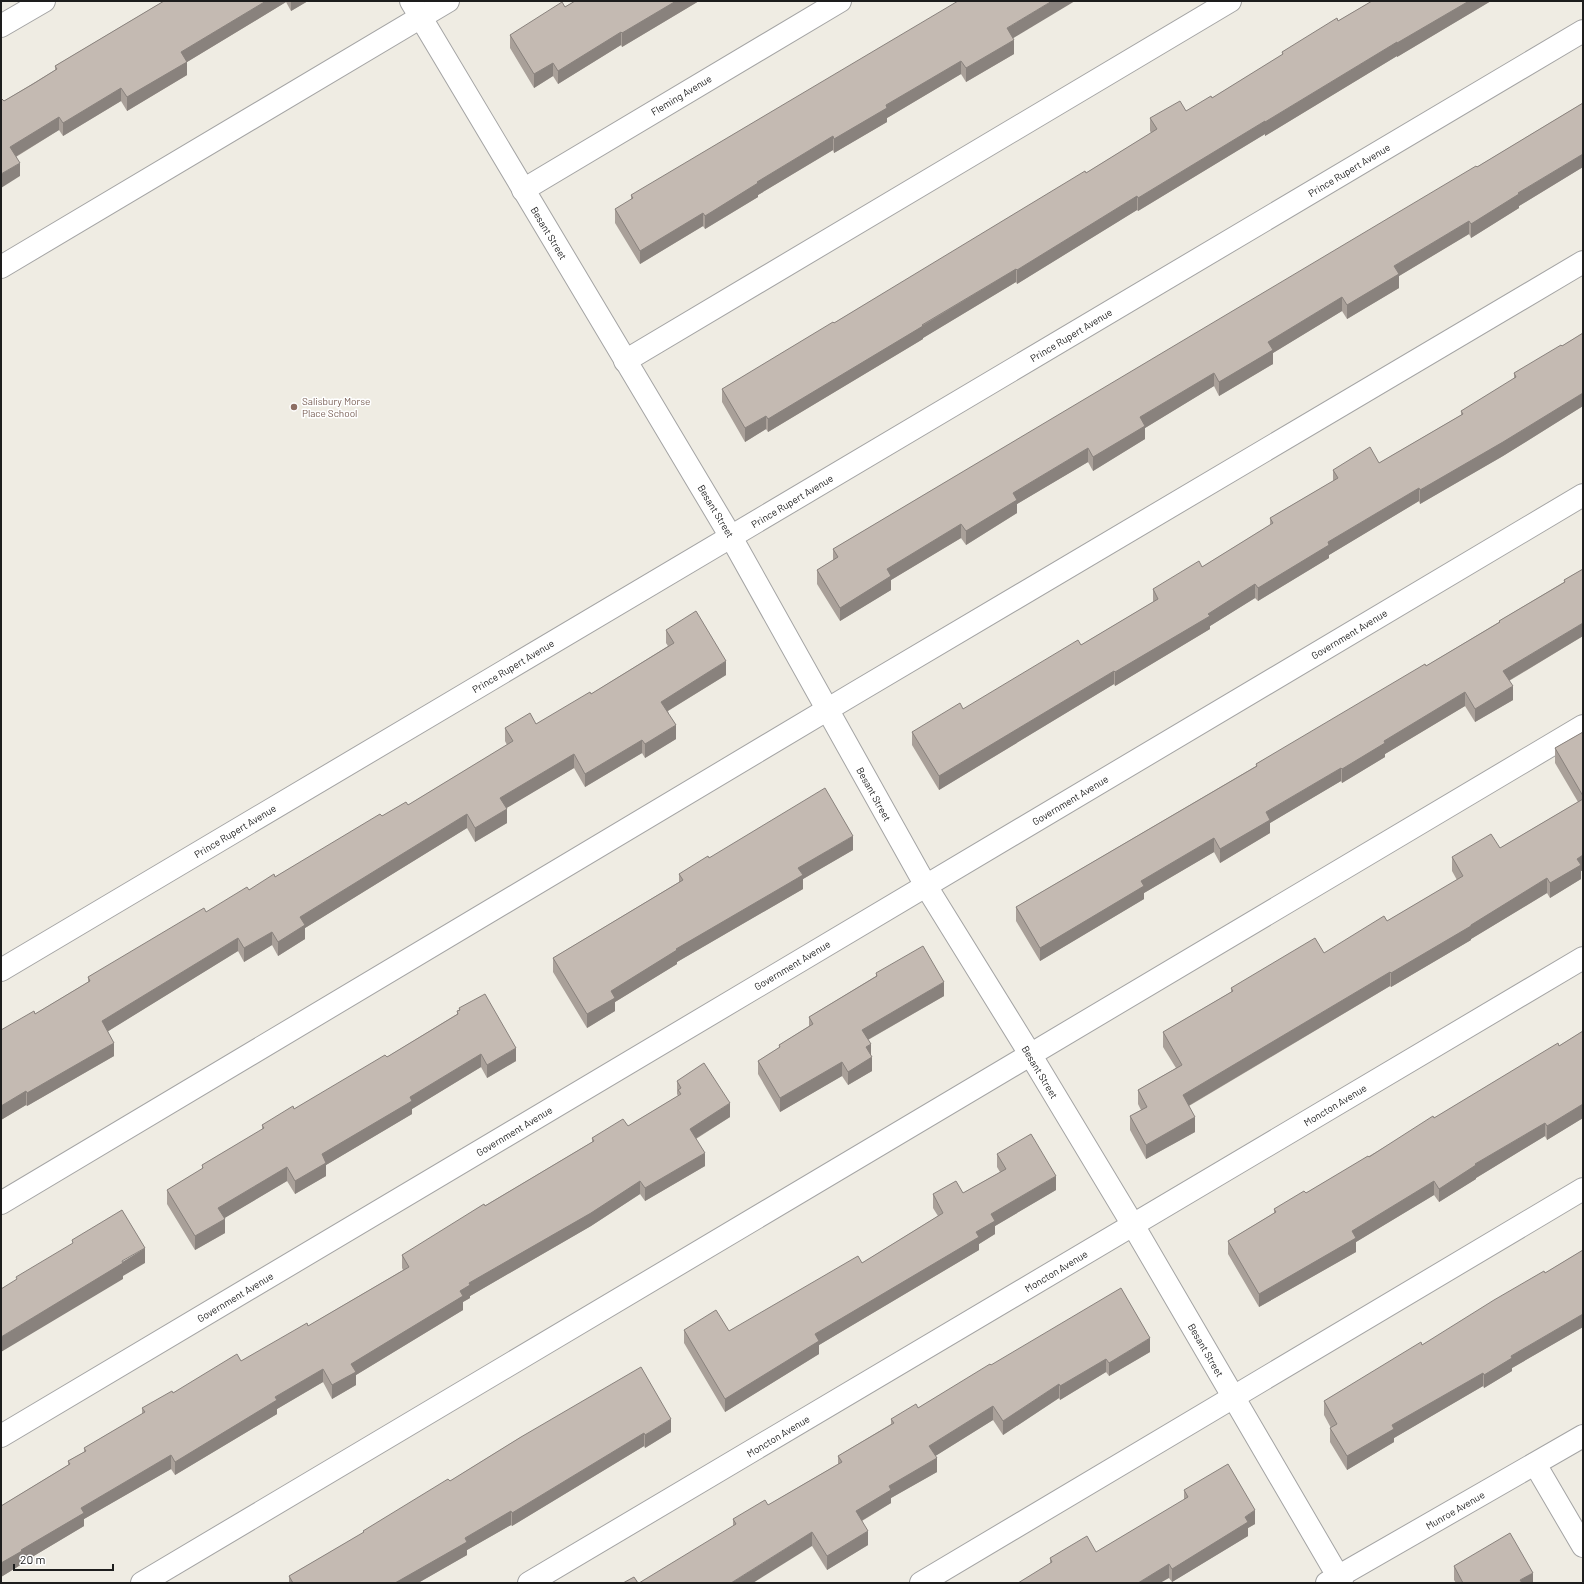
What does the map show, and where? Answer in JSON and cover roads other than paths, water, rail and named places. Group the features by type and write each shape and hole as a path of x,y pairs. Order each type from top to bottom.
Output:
{"street":[{"path":"1,26 44,1"},
{"path":"1,267 416,9 448,1"},
{"name":"Fleming Avenue","path":"524,190 545,176 840,1"},
{"path":"625,361 1230,1"},
{"name":"Besant Street","path":"416,9 731,537 926,886 1030,1054 1133,1226 1233,1398 1336,1581"},
{"name":"Prince Rupert Avenue","path":"1,970 1583,31"},
{"path":"1,1203 1583,262"},
{"name":"Government Avenue","path":"1,1436 1583,495"},
{"path":"142,1583 1583,726"},
{"name":"Moncton Avenue","path":"529,1583 1583,958"},
{"path":"921,1583 1583,1189"},
{"name":"Munroe Avenue","path":"1336,1581 1583,1436"},
{"path":"1535,1464 1583,1546"}],"place":[{"name":"Salisbury Morse Place School","path":"294,407"}]}
